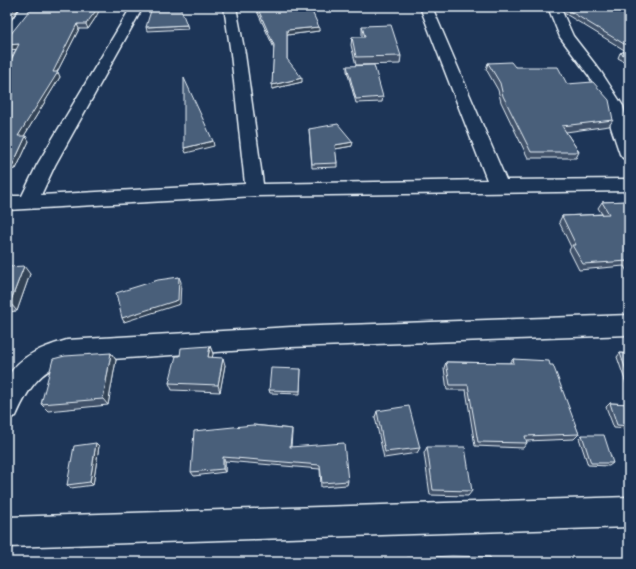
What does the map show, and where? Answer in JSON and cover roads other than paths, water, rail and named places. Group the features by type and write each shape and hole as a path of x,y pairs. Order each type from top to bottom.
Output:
{"street":[{"path":"7,35 29,7"},
{"path":"28,202 46,165 137,7"},
{"path":"230,7 238,54 255,190"},
{"path":"426,7 499,186"},
{"path":"554,7 567,37 596,75 615,106 619,127 629,154"},
{"path":"615,106 629,96"},
{"path":"7,202 255,190 629,185"},
{"path":"7,407 11,394 28,372 45,358 67,351 291,337 629,324"},
{"path":"7,532 629,512"}]}
